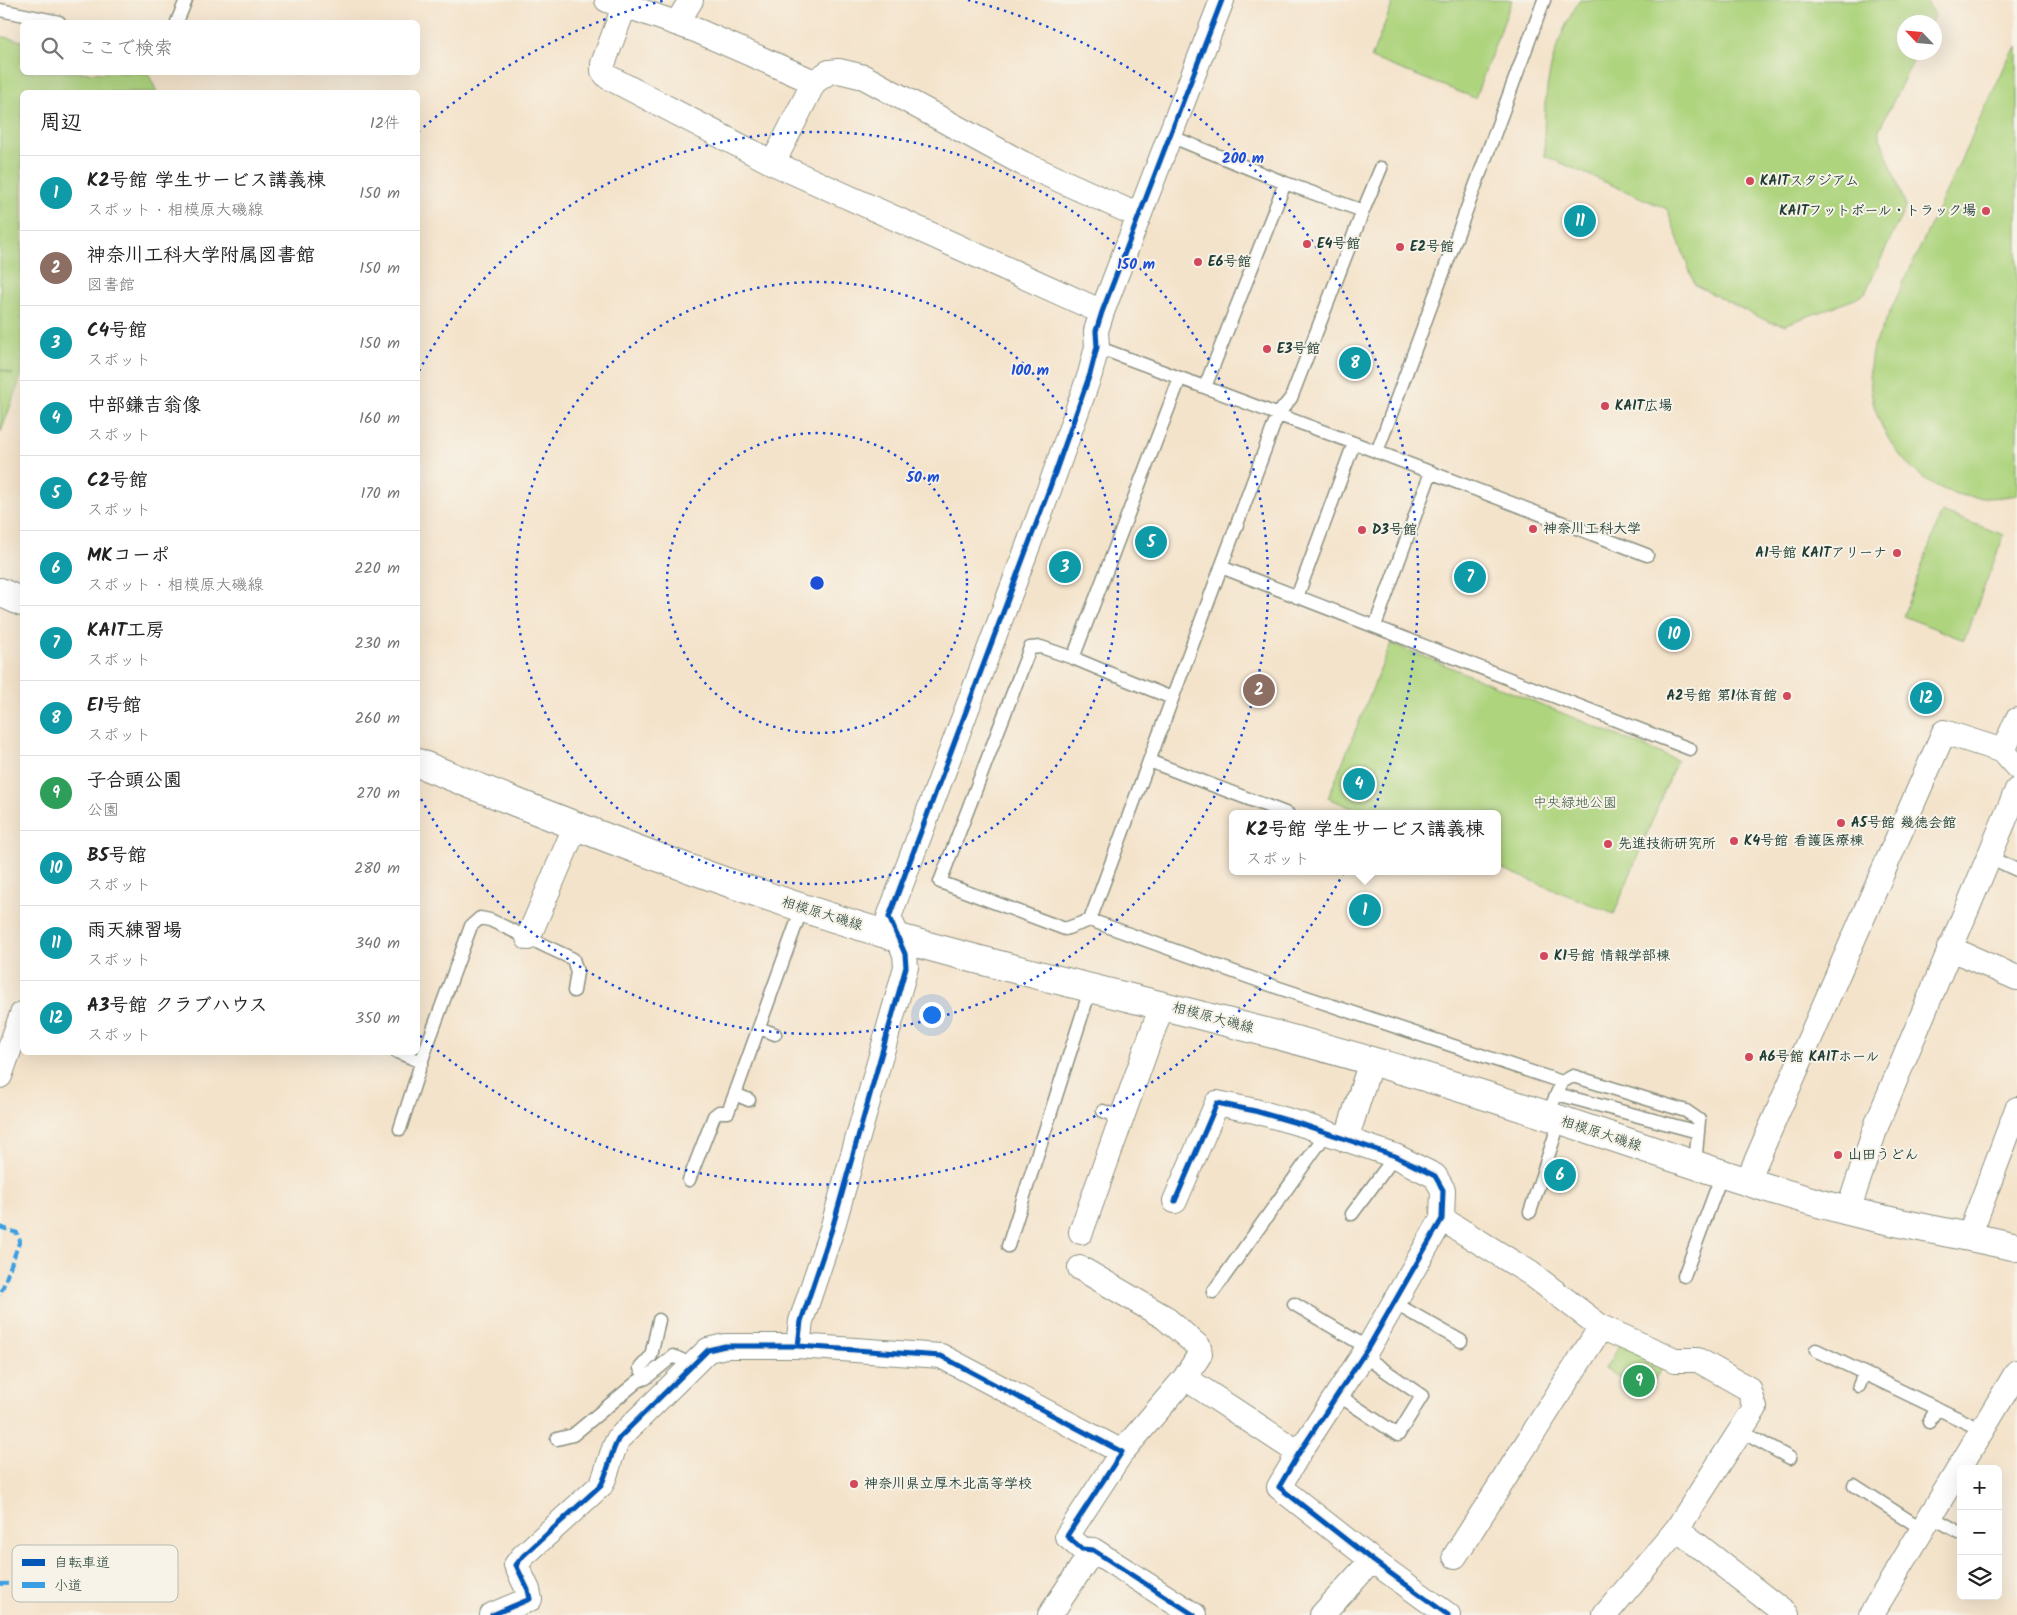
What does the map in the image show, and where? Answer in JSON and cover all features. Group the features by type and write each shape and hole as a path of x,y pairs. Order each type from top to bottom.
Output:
{"main road":[{"path":"0,592 20,601"},
{"name":"相模原大磯線","path":"420,764 575,827 718,880 802,908 975,959 1162,1005 1371,1061 1556,1103 1695,1165 1734,1178 1848,1211 2017,1247"}],"street":[{"path":"677,23 690,0"},
{"path":"798,1346 801,1321 832,1229 906,967 905,954 889,917 1050,487 1090,374 1097,347 1096,331 1102,312 1222,0"},
{"path":"814,82 677,23 630,7 615,4 603,64 603,71 608,77 773,163 1102,312"},
{"path":"773,163 814,82 829,72 840,71 864,77 1022,163 1139,216"},
{"path":"1734,1178 1944,732 2010,759 2017,720"},
{"path":"1848,1211 1878,1121 1949,948 2017,790"},
{"path":"528,938 575,827"},
{"path":"1949,948 2017,978"},
{"path":"1081,1232 1112,1114 1162,1005"},
{"path":"0,1076 20,1020"},
{"path":"1336,1137 1371,1061"},
{"path":"1175,1201 1217,1104 1255,1111 1304,1125 1395,1156 1435,1176 1443,1190 1442,1218 1366,1352 1299,1453 1279,1487 1372,1560 1448,1615"},
{"path":"1969,1236 2017,1109"},
{"path":"1442,1218 1530,1273 1601,1327 1675,1360 1698,1360 1749,1389 1755,1408 1677,1529 1605,1615"},
{"path":"1080,1268 1164,1317 1199,1347 1200,1354 1185,1378 1122,1452 1067,1536 1082,1549 1093,1550 1194,1615"},
{"path":"1455,1556 1601,1327"},
{"path":"492,1615 530,1599 528,1590 516,1565 523,1556 601,1486 606,1475 612,1450 620,1438 708,1350 725,1346 798,1346 941,1356 1122,1452"},
{"path":"1871,1615 2017,1372"},
{"path":"1185,1378 1299,1453"},
{"path":"1677,1529 1787,1615"},
{"path":"1050,1615 1093,1550"},
{"path":"1322,1615 1372,1560"}],"lane":[{"path":"178,20 186,0"},
{"path":"1377,452 1544,0"},
{"path":"0,10 49,20"},
{"path":"1170,136 1285,183 1364,211"},
{"path":"1090,920 1278,414 1292,398 1381,168"},
{"path":"1205,387 1285,183"},
{"path":"1097,347 1647,555"},
{"path":"1073,658 1180,378"},
{"path":"1297,597 1354,443"},
{"path":"1375,626 1431,472"},
{"path":"1221,567 1690,749"},
{"path":"1172,698 1073,658 1040,647 1030,648 940,882 1065,929 1090,920 1279,988 1556,1103 1698,1132"},
{"path":"1148,761 1277,810"},
{"path":"1989,857 2017,870"},
{"path":"690,1180 714,1116 719,1112 728,1112 802,908"},
{"path":"400,1129 471,926 480,918 490,920 574,959 577,972 574,991"},
{"path":"1008,1246 1091,987"},
{"path":"759,1028 775,1034"},
{"path":"404,1055 422,1062"},
{"path":"1530,1212 1556,1103 1573,1076 1686,1111 1699,1120 1695,1165"},
{"path":"735,1094 749,1100"},
{"path":"1213,1292 1336,1137"},
{"path":"1352,1214 1395,1156"},
{"path":"1684,1276 1734,1178"},
{"path":"1394,1303 1461,1342"},
{"path":"1294,1304 1366,1352 1422,1396 1398,1435 1338,1394"},
{"path":"646,1378 640,1368 651,1356 659,1320"},
{"path":"1816,1350 1982,1430"},
{"path":"557,1440 573,1435 638,1381 646,1378 673,1356 693,1365"},
{"path":"1859,1386 1864,1373"},
{"path":"1929,1422 1937,1408"},
{"path":"1740,1431 1790,1458"},
{"path":"1854,1486 1926,1523 1957,1532"}],"green space":[{"path":"1394,0 1512,0 1475,98 1371,58"},
{"name":"KAITスタジアム","path":"1580,0 1926,0 1935,15 1897,15 1897,60 1914,60 1878,132 1906,206 1865,293 1855,299 1784,325 1770,322 1695,285 1667,209 1545,156 1544,134 1549,75 1554,56 1569,19"},
{"path":"0,36 20,41 20,75 149,75 156,90 20,90 20,380 1,432 0,370 13,374 0,369"},
{"name":"KAITフットボール・トラック場","path":"2017,47 2017,495 1990,498 1972,497 1945,490 1926,480 1896,450 1884,431 1876,411 1871,390 1870,369 1873,348 2010,55"},
{"path":"1942,512 2004,535 1964,640 1903,616"},
{"name":"中央緑地公園","path":"1391,643 1677,760 1614,914 1501,868 1501,810 1357,810 1328,798"},
{"path":"1620,1344 1664,1365 1645,1394 1605,1369"}],"marked path":[{"path":"0,1227 17,1233 20,1240 0,1295"},
{"path":"0,1584 12,1584"}],"cycle path":[{"path":"798,1346 801,1321 832,1229 906,967 905,954 889,917 1050,487 1090,374 1097,347 1096,331 1102,312 1222,0"},
{"path":"1175,1201 1217,1103 1255,1111 1304,1125 1395,1156 1435,1176 1443,1190 1442,1219 1368,1348 1279,1487 1372,1560 1448,1615"},
{"path":"492,1615 530,1599 528,1590 516,1565 523,1556 601,1485 619,1438 708,1350 725,1346 798,1346 941,1356 1122,1452 1067,1536 1082,1549 1093,1550 1194,1615"}],"place":[{"name":"KAITスタジアム","path":"1750,181"},
{"name":"KAITフットボール・トラック場","path":"1986,211"},
{"name":"雨天練習場","path":"1580,221"},
{"name":"E4号館","path":"1307,244"},
{"name":"E2号館","path":"1400,247"},
{"name":"E6号館","path":"1198,262"},
{"name":"E3号館","path":"1267,349"},
{"name":"E1号館","path":"1355,363"},
{"name":"KAIT広場","path":"1605,406"},
{"name":"神奈川工科大学","path":"1533,529"},
{"name":"D3号館","path":"1362,530"},
{"name":"C2号館","path":"1151,542"},
{"name":"A1号館 KAITアリーナ","path":"1897,553"},
{"name":"C4号館","path":"1065,567"},
{"name":"KAIT工房","path":"1470,577"},
{"name":"B5号館","path":"1674,634"},
{"name":"神奈川工科大学附属図書館","path":"1259,690"},
{"name":"A2号館 第1体育館","path":"1787,696"},
{"name":"A3号館 クラブハウス","path":"1926,698"},
{"name":"中部鎌吉翁像","path":"1359,784"},
{"name":"A5号館 幾徳会館","path":"1841,823"},
{"name":"K4号館 看護医療棟","path":"1734,841"},
{"name":"先進技術研究所","path":"1608,844"},
{"name":"K2号館 学生サービス講義棟","path":"1365,910"},
{"name":"K1号館 情報学部棟","path":"1544,956"},
{"name":"A6号館 KAITホール","path":"1749,1057"},
{"name":"山田うどん","path":"1838,1155"},
{"name":"MKコーポ","path":"1560,1175"},
{"name":"子合頭公園","path":"1639,1381"},
{"name":"神奈川県立厚木北高等学校","path":"854,1484"}]}
